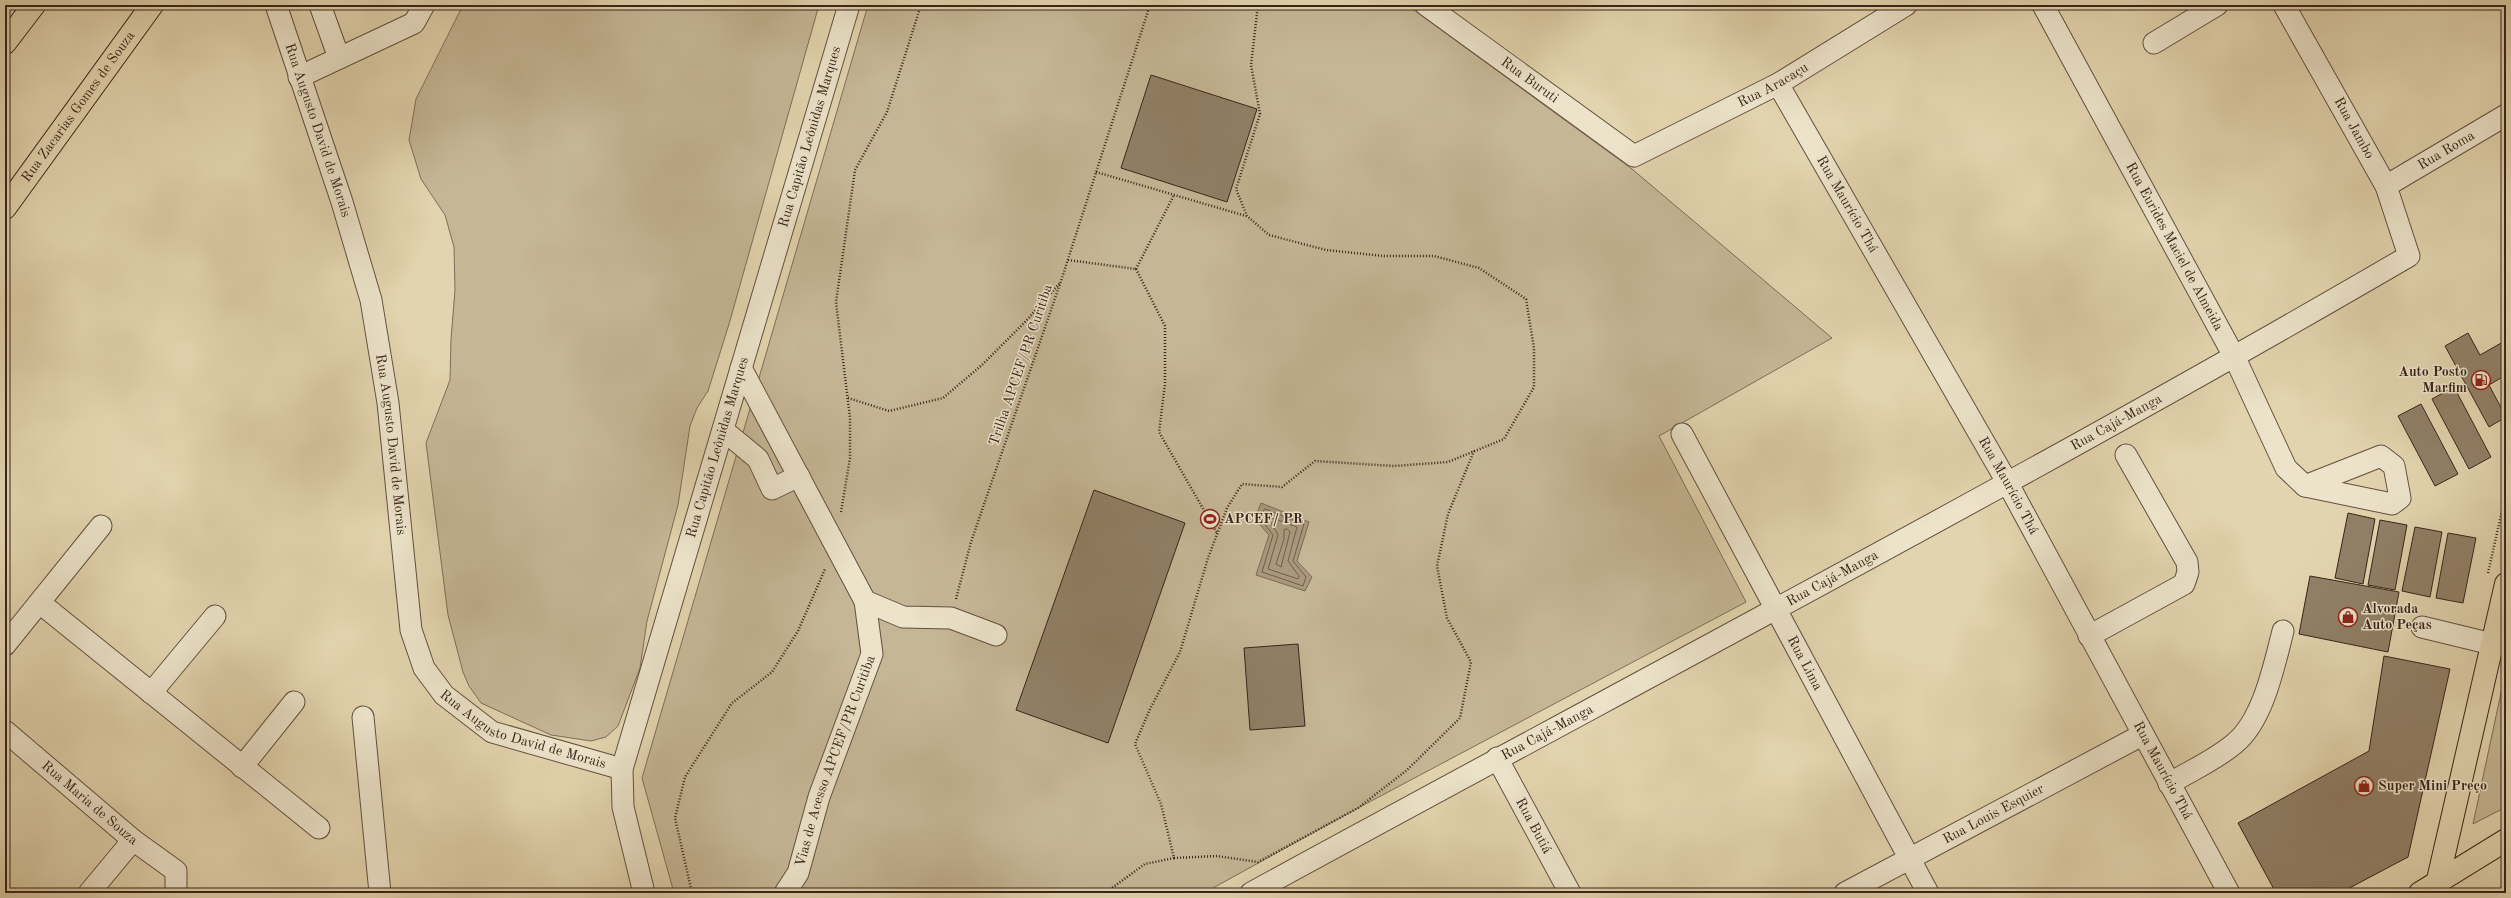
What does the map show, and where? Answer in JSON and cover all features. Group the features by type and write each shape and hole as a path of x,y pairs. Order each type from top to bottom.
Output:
{"main road":[{"name":"Rua Zacarias Gomes de Souza","path":"5,208 152,5"},
{"path":"5,43 32,6"},
{"path":"2431,889 2506,584"},
{"path":"2431,889 2506,840"}],"street":[{"path":"320,5 338,58"},
{"path":"299,77 414,23 424,5"},
{"name":"Rua Capitão Leônidas Marques","path":"644,893 623,807 622,768 849,5"},
{"name":"Rua Buruti","path":"1426,5 1634,156"},
{"name":"Rua Aracaçu","path":"1634,156 1778,84 1906,5"},
{"name":"Rua Eurides Maciel de Almeida","path":"2043,5 2235,358 2286,468 2305,486"},
{"path":"2154,43 2217,5"},
{"name":"Rua Jambo","path":"2284,5 2386,186 2409,256"},
{"name":"Rua Augusto David de Morais","path":"280,6 299,77 342,202 371,300 388,403 411,630 424,668 444,695 492,732 622,768"},
{"name":"Rua Maurício Thá","path":"1778,84 2007,482 2142,735 2229,893"},
{"name":"Rua Roma","path":"2386,186 2506,115"},
{"name":"Rua Cajá-Manga","path":"1251,893 1497,758 1777,610 2007,482 2235,358 2409,256"},
{"name":"Vias de Acesso APCEF/PR Curitiba","path":"741,368 784,446 865,601 872,654 819,797 798,873 785,893"},
{"path":"723,430 758,459 772,489 799,476"},
{"name":"Rua Lima","path":"1682,434 1928,893"},
{"path":"758,459 784,446"},
{"path":"2089,636 2184,584 2188,572 2187,562 2126,455"},
{"path":"5,645 102,526"},
{"path":"865,601 903,617 951,618 996,635"},
{"path":"40,603 319,828"},
{"path":"151,693 215,616"},
{"path":"2422,627 2492,644"},
{"path":"2169,784 2235,744 2258,713 2271,679 2284,632"},
{"path":"242,767 294,702"},
{"path":"363,716 380,893"},
{"name":"Rua Maria de Souza","path":"5,731 133,840 176,871 176,893"},
{"name":"Rua Louis Esquier","path":"1845,893 1910,860 2142,735"},
{"name":"Rua Butiá","path":"1497,758 1570,893"},
{"path":"89,893 133,840"}],"path":[{"path":"692,893 675,818 684,777 732,703 772,672 798,631 835,544 850,458 848,398 836,302 856,170 887,112 921,5"},
{"path":"1061,281 1150,5"},
{"path":"1247,216 1236,189 1260,114 1251,65 1258,5"},
{"path":"1096,172 1247,216 1268,235 1326,250 1384,256 1434,256 1479,268 1526,298 1534,348 1534,387 1504,439 1448,462 1394,466 1315,461 1282,487 1242,484 1227,508 1217,534 1180,652 1150,709 1135,744 1161,804 1174,858"},
{"path":"1136,269 1174,194"},
{"path":"1068,260 1136,269"},
{"path":"1136,269 1165,326 1164,384 1159,432 1217,534"},
{"name":"Trilha APCEF/PR Curitiba","path":"848,398 889,411 943,398 982,365 1026,321 1061,281"},
{"name":"Trilha APCEF/PR Curitiba","path":"951,618 973,535 1061,281"},
{"path":"1104,893 1145,864 1174,858 1217,856 1258,862 1358,808 1407,770 1460,718 1471,662 1447,618 1437,566 1448,514 1474,451"}],"shaded area":[{"path":"463,5 819,5 729,324 708,391 697,408 690,426 678,505 647,621 640,668 618,726 606,737 591,741 551,735 481,703 469,686 463,672 448,615 426,443 450,380 451,339 455,290 454,247 445,215 421,179 409,140 416,99"},
{"name":"APCEF/ PR","path":"868,5 1407,5 1632,169 1832,338 1659,436 1746,602 1358,808 1204,893 674,893 642,778"},
{"path":"2506,667 2506,807 2473,824 2502,688"}],"water":[{"path":"1261,503 1309,522 1297,561 1312,577 1305,591 1256,575 1269,535 1255,519"}],"building":[{"path":"1151,75 1257,109 1227,202 1121,168"},
{"name":"Auto Posto Marfim","path":"2506,329 2506,375 2489,385 2506,417 2489,427 2445,346 2468,333 2480,355 2503,342"},
{"path":"2454,387 2491,457 2469,469 2432,399"},
{"path":"2421,404 2458,474 2435,486 2398,416"},
{"path":"1094,490 1185,523 1108,743 1016,710"},
{"path":"2348,513 2375,519 2363,584 2335,578"},
{"path":"2380,520 2407,525 2395,590 2368,585"},
{"path":"2415,527 2442,532 2430,597 2402,591"},
{"path":"2448,533 2476,538 2463,603 2436,598"},
{"name":"Alvorada Auto Peças","path":"2310,576 2399,592 2388,652 2299,634"},
{"path":"1298,644 1305,726 1250,730 1244,648"},
{"name":"Super Mini Preço","path":"2384,656 2450,669 2408,857 2340,893 2276,893 2238,823 2369,751"}],"place":[{"name":"Auto Posto Marfim","path":"2481,380"},
{"name":"APCEF/ PR","path":"1210,519"},
{"name":"Alvorada Auto Peças","path":"2348,617"},
{"name":"Super Mini Preço","path":"2364,786"}]}
